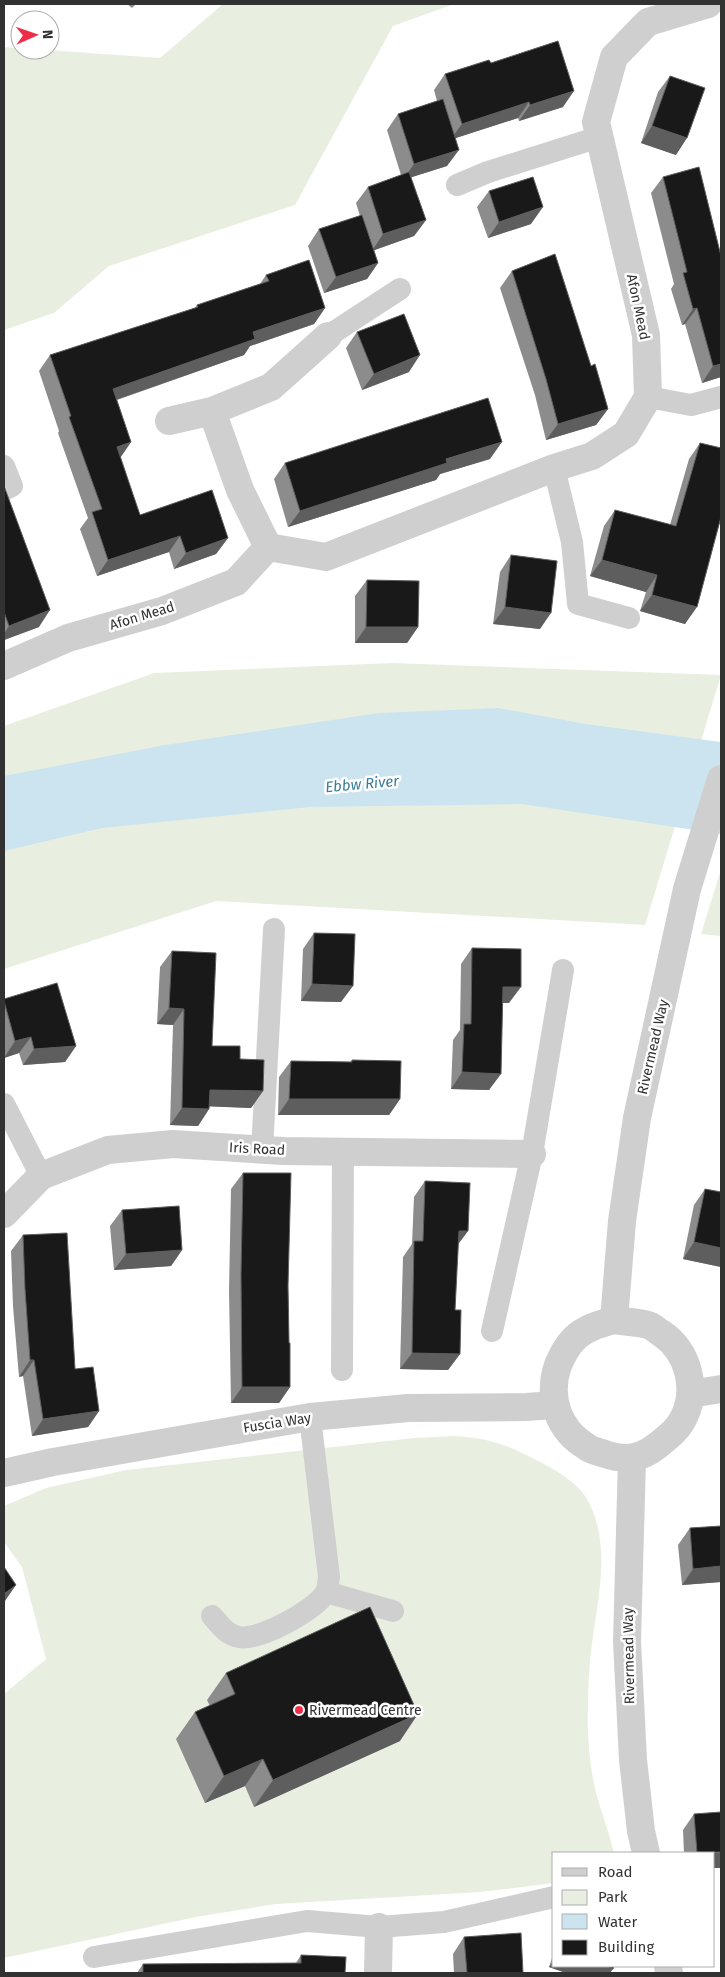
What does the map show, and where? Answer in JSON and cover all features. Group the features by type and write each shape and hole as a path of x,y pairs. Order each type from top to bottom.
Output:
{"street":[{"name":"Afon Mead","path":"648,397 646,335 596,122 614,57 648,22 708,4"},
{"path":"169,421 212,411 271,387 328,336"},
{"path":"212,411 240,490 268,546 326,557 554,468 592,456 626,434 648,397"},
{"name":"Afon Mead","path":"4,666 68,638 162,611 236,582 268,546"},
{"name":"Rivermead Way","path":"614,1320 622,1221 637,1118 687,889 721,780"},
{"name":"Iris Road","path":"4,1214 41,1176 108,1150 173,1144 262,1150 532,1154"},
{"path":"614,1320 649,1325 669,1338 679,1351 689,1373 690,1394 684,1417 676,1431 652,1451 632,1459 615,1457 588,1448 570,1433 554,1405 555,1375 563,1353 574,1339 594,1325 614,1320"},
{"path":"690,1394 721,1389"},
{"name":"Fuscia Way","path":"4,1473 53,1462 310,1418 408,1408 554,1405"},
{"name":"Rivermead Way","path":"632,1459 627,1641 634,1760 641,1830 646,1852"},
{"path":"378,1973 379,1927"}],"lane":[{"path":"458,185 488,172 599,137"},
{"path":"328,336 400,289"},
{"path":"648,397 691,404 721,396"},
{"path":"4,466 12,486 4,490"},
{"path":"554,468 572,542 578,604 629,618"},
{"path":"262,1150 274,929"},
{"path":"492,1330 532,1154 563,970"},
{"path":"4,1104 41,1176"},
{"path":"342,1370 343,1151"},
{"path":"212,1616 227,1632 240,1637 257,1635 281,1625 307,1610 318,1602 326,1592 329,1577 310,1418"},
{"path":"326,1592 393,1611"},
{"path":"94,1957 308,1921 379,1927 444,1922 552,1897"}],"green space":[{"path":"223,4 454,4 393,26 295,205 109,266 54,313 4,330 4,47 10,47 10,60 60,60 60,51 160,58"},
{"path":"393,663 721,675 645,925 216,901 4,969 4,726 154,673"},
{"path":"721,869 721,936 701,934"},
{"path":"454,1436 499,1443 553,1469 572,1482 587,1499 595,1516 601,1552 600,1590 589,1668 588,1741 594,1783 614,1852 552,1852 552,1883 481,1892 276,1904 196,1917 4,1958 4,1694 46,1659 22,1567 4,1542 4,1506 46,1488 126,1470 414,1438"}],"water":[{"name":"Ebbw River","path":"498,708 586,724 721,742 721,834 522,804 310,807 102,828 4,851 4,776 165,745 379,713"}],"building":[{"path":"558,41 574,91 530,105 529,102 462,124 445,74 489,60 491,63"},
{"path":"670,76 705,88 687,138 652,126"},
{"path":"443,99 459,150 414,164 398,114"},
{"path":"699,167 721,256 721,364 713,366 697,308 693,309 683,273 687,272 663,177"},
{"path":"409,172 426,220 383,234 368,187"},
{"path":"533,177 543,207 499,222 489,191"},
{"path":"362,215 378,263 336,277 319,229"},
{"path":"555,254 591,366 595,364 608,409 558,424 512,271"},
{"path":"309,260 325,308 253,332 255,339 113,389 131,442 117,447 140,515 212,490 228,538 186,553 180,536 108,560 92,512 102,509 69,417 71,416 50,355 198,307 197,305 269,281 266,275"},
{"path":"404,314 420,355 374,374 357,332"},
{"path":"488,398 502,442 446,459 447,463 300,511 285,463"},
{"path":"700,443 721,448 721,517 697,607 652,595 657,575 602,560 615,510 676,526"},
{"path":"4,486 50,610 9,626 4,612"},
{"path":"511,555 557,561 551,613 505,607"},
{"path":"367,580 419,581 418,627 366,627"},
{"path":"314,933 355,934 353,986 312,984"},
{"path":"472,948 521,949 521,987 503,987 501,1074 462,1072 464,1024 471,1024"},
{"path":"172,951 216,953 212,1046 240,1046 240,1059 264,1060 263,1091 210,1090 209,1109 182,1108 184,1009 169,1008"},
{"path":"57,983 76,1046 34,1049 31,1037 15,1041 4,999"},
{"path":"352,1060 401,1061 400,1099 289,1099 291,1061 352,1062"},
{"path":"243,1173 291,1173 288,1286 290,1387 242,1387 241,1274"},
{"path":"425,1181 470,1183 468,1231 459,1231 455,1310 461,1310 460,1354 412,1353 414,1241 423,1241"},
{"path":"705,1189 721,1192 721,1248 694,1242"},
{"path":"179,1206 182,1250 126,1254 122,1210"},
{"path":"67,1233 75,1369 93,1367 99,1411 43,1419 34,1360 30,1360 23,1235"},
{"path":"721,1526 721,1566 693,1569 690,1528"},
{"path":"4,1567 16,1585 4,1594"},
{"name":"Rivermead Centre","path":"370,1607 418,1714 273,1780 263,1759 224,1776 195,1712 235,1694 226,1673"},
{"path":"721,1812 721,1852 697,1852 694,1814"},
{"path":"521,1933 523,1973 467,1973 464,1937"},
{"path":"301,1955 346,1957 345,1973 143,1973 143,1964 301,1963"}],"place":[{"name":"Rivermead Centre","path":"299,1710"}]}
